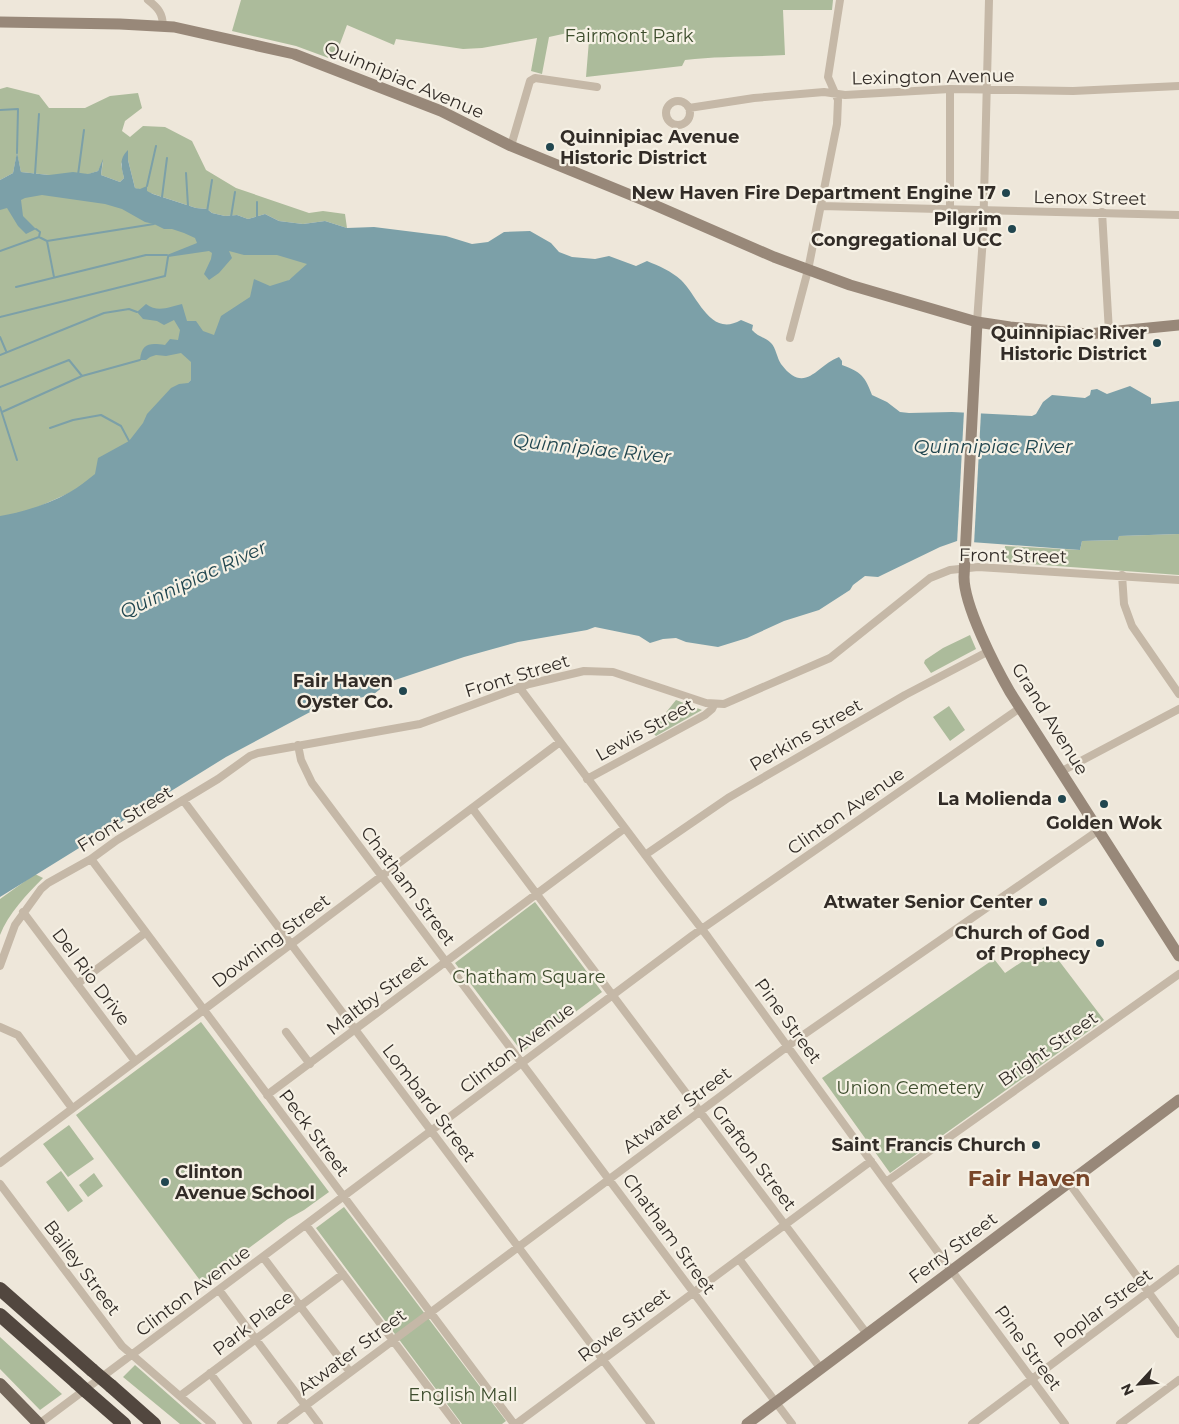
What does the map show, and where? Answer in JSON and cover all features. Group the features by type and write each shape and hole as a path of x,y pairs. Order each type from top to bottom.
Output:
{"highway":[{"path":"0,1289 154,1424"},
{"path":"0,1315 86,1393 124,1424"},
{"path":"86,1393 96,1412 109,1424"}],"main road":[{"name":"Quinnipiac Avenue","path":"0,22 174,27 262,46 306,58 441,111 511,146 643,200 808,272 977,322 1088,334 1179,325"},
{"name":"Grand Avenue","path":"977,322 964,568 966,594 1001,676 1179,956"},
{"name":"Ferry Street","path":"747,1424 1179,1100"},
{"path":"0,1384 39,1424"}],"street":[{"path":"148,0 160,11 163,18 163,26"},
{"path":"790,338 808,272 837,124 838,104 835,93 829,83 828,70 840,0"},
{"path":"977,322 984,210 989,0"},
{"path":"511,146 532,79 566,81 597,87"},
{"name":"Lexington Avenue","path":"689,108 754,98 824,92 845,95 950,89 1073,91 1179,86"},
{"path":"950,89 950,208"},
{"name":"Lenox Street","path":"821,206 1179,215"},
{"path":"1102,212 1108,332"},
{"name":"Front Street","path":"0,966 15,925 41,889 48,883 91,859 117,840 218,780 250,756 298,745 420,724 519,687 577,672 605,671 714,705 724,704 830,658 930,578 950,570 978,567 1179,580"},
{"path":"1122,575 1124,604 1132,626 1179,694"},
{"name":"Perkins Street","path":"645,855 728,798 905,695 989,651"},
{"name":"Pine Street","path":"519,687 788,1046 1065,1424"},
{"name":"Lewis Street","path":"588,779 705,715 714,705"},
{"name":"Clinton Avenue","path":"39,1424 702,930 1020,708"},
{"path":"1062,771 1179,709"},
{"name":"Downing Street","path":"0,1163 560,742"},
{"name":"Chatham Street","path":"298,745 300,760 312,783 792,1424"},
{"name":"Lombard Street","path":"183,800 651,1424"},
{"name":"Grafton Street","path":"472,808 867,1334"},
{"name":"Maltby Street","path":"267,1095 625,828"},
{"name":"Atwater Street","path":"280,1424 788,1046 1099,830"},
{"name":"Peck Street","path":"91,859 515,1424"},
{"name":"Del Rio Drive","path":"23,912 135,1061"},
{"path":"77,984 145,933"},
{"name":"Bright Street","path":"886,1182 1179,974"},
{"path":"0,1027 18,1035 72,1108"},
{"path":"286,1032 310,1064"},
{"name":"Rowe Street","path":"515,1424 871,1161"},
{"name":"Bailey Street","path":"0,1184 122,1346 212,1424"},
{"path":"1069,1184 1179,1334"},
{"path":"306,1225 456,1424"},
{"path":"263,1257 350,1372"},
{"path":"739,1259 821,1369"},
{"name":"Poplar Street","path":"972,1424 1179,1269"},
{"name":"Park Place","path":"180,1396 343,1274"},
{"path":"219,1290 319,1424"},
{"path":"210,1374 248,1424"},
{"path":"1120,1424 1179,1380"}],"green space":[{"name":"Fairmont Park","path":"241,0 833,0 832,10 783,10 785,55 685,60 682,66 586,77 590,28 549,37 542,74 531,71 537,38 482,48 463,49 396,39 394,45 347,25 334,60 296,46 232,31"},
{"path":"7,87 39,95 49,108 85,108 110,96 138,93 142,108 125,121 122,131 130,137 143,126 165,127 192,141 206,170 236,188 309,213 323,211 345,214 347,228 325,221 303,224 279,221 265,214 248,219 237,215 225,216 212,213 207,209 196,208 135,188 128,160 128,151 121,164 124,178 120,182 101,175 103,161 98,171 89,174 223,246 317,259 192,353 193,378 96,481 0,524 0,192 29,179 49,175 21,172 17,153 13,173 0,180 0,89"},
{"path":"1179,534 1179,575 1004,562 1005,546 1080,550 1082,541 1118,540 1119,536"},
{"path":"970,635 976,649 931,673 924,663 925,660 943,648"},
{"path":"676,700 702,710 656,736 651,731"},
{"path":"949,706 965,730 950,741 933,717"},
{"path":"35,874 43,878 13,912 0,935 0,899"},
{"name":"Chatham Square","path":"535,902 602,992 522,1052 455,963"},
{"name":"Union Cemetery","path":"1047,945 1104,1020 890,1173 822,1078 994,959 1005,973"},
{"name":"Clinton Avenue School","path":"201,1022 329,1192 288,1219 202,1283 76,1115"},
{"path":"69,1125 94,1159 68,1177 43,1144"},
{"path":"61,1171 83,1201 68,1212 46,1182"},
{"path":"94,1173 103,1186 88,1197 79,1185"},
{"name":"English Mall","path":"344,1207 506,1421 502,1424 462,1424 316,1228"},
{"path":"0,1337 62,1394 40,1410 0,1369"},
{"path":"135,1365 202,1424 180,1424 123,1377"}],"water":[{"name":"Quinnipiac River","path":"128,150 128,160 135,188 140,189 147,186 147,191 153,194 225,216 237,215 248,219 265,214 279,221 303,224 325,221 347,228 374,227 446,236 472,244 488,242 504,232 530,231 551,243 559,252 572,257 595,259 609,256 636,266 647,261 669,271 681,280 706,313 721,324 730,324 741,320 753,325 752,330 771,343 781,364 789,373 797,378 811,376 839,357 842,365 862,376 872,395 887,402 900,412 952,412 1032,416 1036,414 1043,402 1052,395 1085,398 1090,395 1091,390 1097,389 1107,394 1130,386 1151,398 1151,404 1179,401 1179,534 1119,536 1118,540 1082,541 1080,550 957,541 940,547 878,577 865,576 853,585 850,590 819,610 784,621 747,638 718,647 686,642 676,638 650,643 639,636 595,627 518,642 464,657 389,682 374,694 312,711 226,757 0,897 0,516 45,504 80,486 95,474 98,458 129,441 143,423 147,414 171,388 179,384 188,383 191,380 191,362 181,353 166,356 156,355 146,360 140,360 142,350 147,345 165,345 170,339 178,340 180,330 174,320 164,325 157,321 143,319 137,312 146,304 159,309 182,304 187,321 196,321 203,331 214,335 221,316 250,297 254,279 270,286 289,280 307,264 277,255 244,255 229,251 232,258 219,273 209,280 204,274 211,259 212,253 209,251 168,257 167,255 197,243 195,238 172,229 164,229 145,222 122,209 105,204 42,195 25,198 21,200 23,216 36,229 26,234 18,226 7,208 0,210 0,180 13,173 17,152 21,172 49,175 73,172 88,174 98,171 103,159 101,175 120,182 124,178 122,160"}],"pier":[{"path":"964,411 981,412 974,545 957,544"}],"waterway":[{"path":"0,110 18,109 17,153"},
{"path":"35,174 39,114"},
{"path":"78,175 84,130"},
{"path":"147,186 156,146"},
{"path":"162,197 167,158"},
{"path":"186,173 188,206"},
{"path":"207,212 212,180"},
{"path":"231,217 235,192"},
{"path":"257,202 257,217"},
{"path":"47,241 154,224"},
{"path":"36,229 40,232 39,237 47,241 54,277"},
{"path":"0,251 39,237"},
{"path":"16,287 146,255 167,255"},
{"path":"0,317 165,276 168,257"},
{"path":"0,355 104,313 129,309 137,312"},
{"path":"0,337 6,351"},
{"path":"0,387 69,360 82,376"},
{"path":"2,412 82,376 140,360"},
{"path":"0,407 17,460"},
{"path":"50,428 73,420 101,415 121,426 129,441"}],"place":[{"name":"Quinnipiac Avenue Historic District","path":"550,147"},
{"name":"New Haven Fire Department Engine 17","path":"1006,193"},
{"name":"Pilgrim Congregational UCC","path":"1012,229"},
{"name":"Quinnipiac River Historic District","path":"1157,343"},
{"name":"Fair Haven Oyster Co.","path":"403,691"},
{"name":"La Molienda","path":"1062,799"},
{"name":"Golden Wok","path":"1104,804"},
{"name":"Atwater Senior Center","path":"1043,902"},
{"name":"Church of God of Prophecy","path":"1100,943"},
{"name":"Saint Francis Church","path":"1036,1145"},
{"name":"Clinton Avenue School","path":"165,1182"}],"district":[{"name":"Fair Haven","path":"1029,1178"}]}
